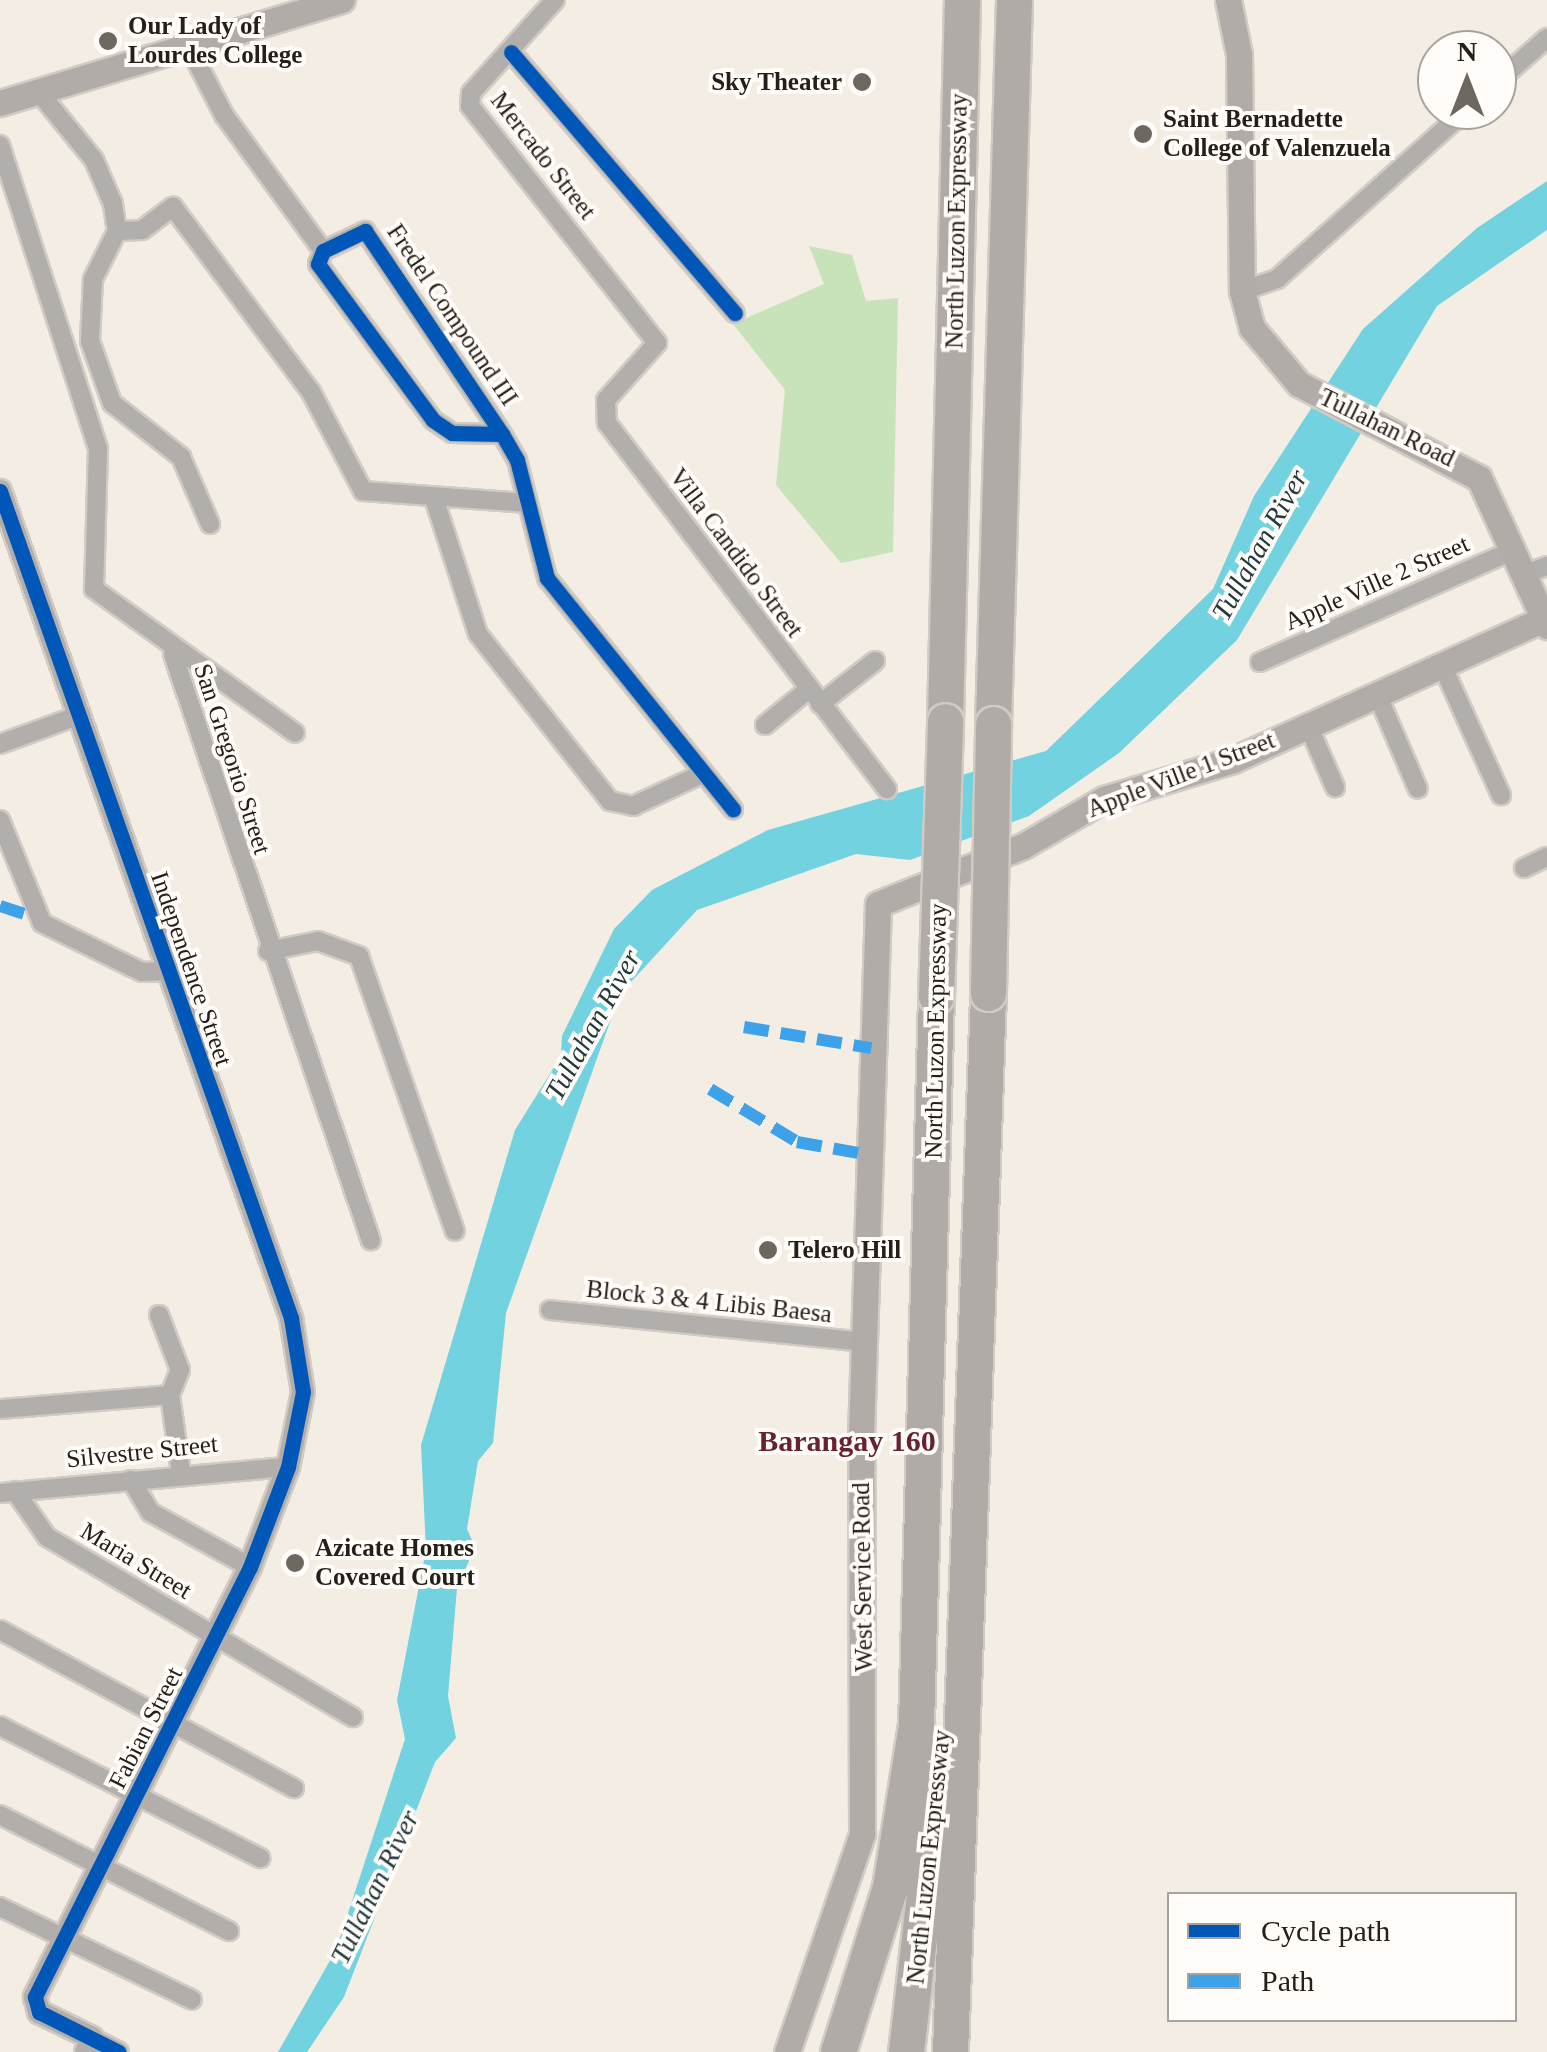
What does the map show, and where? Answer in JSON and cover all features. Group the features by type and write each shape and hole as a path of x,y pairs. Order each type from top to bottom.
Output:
{"highway":[{"name":"North Luzon Expressway","path":"838,2052 890,1887 916,1725 962,0"},
{"name":"North Luzon Expressway","path":"950,2052 988,993 1014,0"},
{"name":"North Luzon Expressway","path":"906,2052 970,1544"}],"main road":[{"path":"0,103 342,0"},
{"path":"1228,0 1239,54 1242,290"},
{"name":"Tullahan Road","path":"1242,290 1260,340 1307,390 1411,439 1479,478 1514,550 1536,570 1546,622"},
{"name":"Apple Ville 1 Street","path":"877,909 893,894 1023,846 1104,799 1233,760 1546,622"},
{"name":"West Service Road","path":"787,2052 862,1834 863,1342 877,909"}],"street":[{"name":"Mercado Street","path":"555,0 471,93 470,106 658,348"},
{"path":"1517,64 1547,38"},
{"name":"Fredel Compound III","path":"188,45 224,115 323,252"},
{"path":"511,52 735,313"},
{"path":"38,91 94,160 117,231 93,280 90,341 112,403 181,457 210,524"},
{"path":"1242,290 1278,279 1444,130"},
{"name":"San Gregorio Street","path":"0,145 98,448 94,589 173,654 268,951 371,1241"},
{"path":"117,231 142,230 173,208 311,392 363,490 525,502"},
{"name":"Fredel Compound III","path":"364,232 502,434 452,433 433,420 318,264 323,252 364,232"},
{"name":"Villa Candido Street","path":"658,348 612,390 606,423 888,790"},
{"path":"502,434 548,578 733,809"},
{"name":"Independence Street","path":"0,491 291,1318 303,1392 288,1467"},
{"path":"434,498 478,634 610,802 633,806 704,773"},
{"name":"Apple Ville 2 Street","path":"1260,662 1514,550"},
{"path":"173,654 295,734"},
{"path":"765,726 875,661"},
{"path":"1442,665 1501,795"},
{"path":"1377,694 1418,790"},
{"path":"0,744 77,716"},
{"path":"1308,725 1335,788"},
{"path":"0,820 42,923 142,972 166,971"},
{"path":"1524,868 1547,858"},
{"path":"268,951 318,941 359,956 455,1231"},
{"name":"Block 3 & 4 Libis Baesa","path":"550,1310 863,1342"},
{"path":"159,1316 180,1370 170,1395 181,1473"},
{"path":"0,1409 170,1395"},
{"name":"Silvestre Street","path":"8,1492 181,1473 288,1467"},
{"name":"Fabian Street","path":"89,2045 34,2004 218,1639 288,1467"},
{"path":"131,1480 150,1512 250,1566"},
{"name":"Maria Street","path":"8,1492 47,1536 353,1717"},
{"path":"0,1630 294,1788"},
{"path":"0,1726 260,1858"},
{"path":"0,1815 229,1931"},
{"path":"0,1907 192,2000"},
{"path":"89,2045 118,2052"}],"green space":[{"path":"809,246 852,255 866,301 898,298 893,552 841,563 776,485 785,390 733,324 824,284"}],"water":[{"name":"Tullahan River","path":"1547,181 1547,230 1437,306 1237,640 1119,753 1029,816 910,860 856,854 697,910 620,994 506,1313 493,1443 478,1461 467,1529 475,1547 457,1588 448,1696 456,1738 435,1762 344,1997 307,2052 278,2052 336,1950 405,1739 397,1700 426,1550 421,1445 515,1130 561,1056 562,1036 614,929 652,890 768,830 1046,751 1213,589 1254,496 1363,329 1477,228"}],"marked path":[{"path":"0,906 24,914"},
{"path":"744,1027 871,1048"},
{"path":"710,1089 797,1142 869,1155"}],"cycle path":[{"path":"511,52 735,313"},
{"path":"502,434 452,433 433,420 318,264 323,251 365,231 502,434 517,460 547,578 733,809"},
{"path":"0,491 291,1318 303,1392 288,1467 250,1567 35,1997 39,2012 119,2052"}],"place":[{"name":"Our Lady of Lourdes College","path":"108,41"},
{"name":"Sky Theater","path":"862,82"},
{"name":"Saint Bernadette College of Valenzuela","path":"1143,134"},
{"name":"Telero Hill","path":"768,1250"},
{"name":"Azicate Homes Covered Court","path":"295,1563"}],"district":[{"name":"Barangay 160","path":"847,1441"}]}
